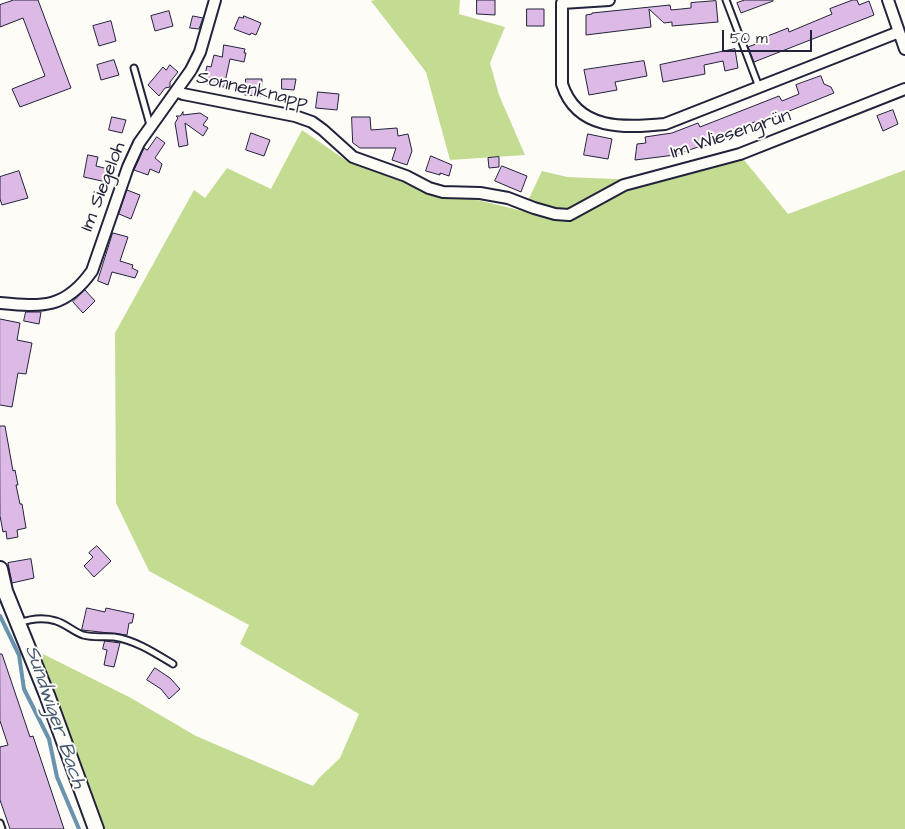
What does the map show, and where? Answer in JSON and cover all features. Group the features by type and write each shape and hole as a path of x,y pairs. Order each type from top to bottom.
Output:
{"street":[{"name":"Im Siegeloh","path":"0,303 33,305 61,301 76,291 85,281 92,271 138,143 190,70 200,52 214,0"},
{"path":"609,0 562,4 562,84 565,94 573,106 584,116 603,123 633,127 666,124 758,86 899,32"},
{"path":"888,0 905,49"},
{"name":"Im Wiesengrün","path":"569,215 624,185 740,154 905,89"},
{"name":"Sonnenknapp","path":"176,90 182,94 295,116 312,122 353,157 406,176 429,188 443,192 480,193 508,198 548,212 569,215"},
{"path":"0,569 5,591 47,695 96,829"}],"lane":[{"path":"726,0 758,86"},
{"path":"134,68 150,126"},
{"path":"18,623 31,618 56,620 82,635 96,638 115,637 128,641 145,648 173,664"},
{"path":"0,823 2,829"}],"green space":[{"path":"460,0 459,14 505,27 490,63 499,95 525,155 450,160 426,72 371,1"},
{"path":"302,130 347,161 402,182 523,211 542,171 567,177 638,180 740,155 788,214 905,170 905,829 103,829 99,813 35,650 131,698 196,736 313,786 340,758 359,714 240,644 249,625 149,571 116,503 115,333 194,190 205,198 227,168 271,189"}],"building":[{"path":"14,0 38,0 71,88 20,107 12,89 45,76 23,18 0,27 0,5"},
{"path":"477,0 495,0 495,15 477,14"},
{"path":"745,0 773,1 741,13 737,3"},
{"path":"857,0 859,5 869,1 874,15 754,62 748,47 761,42 760,39 788,28 789,32 832,14 830,9"},
{"path":"716,1 718,22 672,26 672,22 664,23 649,9 651,27 586,35 586,15 592,13 670,5 671,10 691,8 691,3"},
{"path":"527,9 544,9 544,26 527,26"},
{"path":"169,11 173,26 155,31 151,16"},
{"path":"193,16 203,18 199,29 190,28"},
{"path":"244,16 261,23 256,35 251,33 250,35 234,29 239,17 243,18"},
{"path":"111,21 116,41 99,46 93,26"},
{"path":"224,45 245,49 244,62 230,59 224,87 203,83 207,66 211,67 214,55 222,57"},
{"path":"735,49 738,68 725,71 723,61 704,65 705,74 663,82 660,65"},
{"path":"114,60 119,75 101,80 97,65"},
{"path":"644,61 647,76 615,82 617,90 589,95 584,70"},
{"path":"170,65 178,72 170,82 170,87 165,88 159,96 148,85 163,67 166,70"},
{"path":"821,76 824,84 831,87 834,93 767,120 766,118 744,126 706,142 707,145 675,155 635,160 637,144 646,143 645,137 672,133 698,123 700,127 779,96 782,101 799,94 796,85"},
{"path":"246,79 262,79 261,96 245,95"},
{"path":"282,79 296,79 294,90 282,89"},
{"path":"318,92 339,94 337,110 316,108"},
{"path":"893,110 898,124 883,131 877,116"},
{"path":"183,112 183,115 200,113 208,118 203,125 208,128 203,136 185,123 188,145 179,147 175,123 178,118 176,116 180,116"},
{"path":"112,117 126,120 122,133 109,130"},
{"path":"352,117 370,117 371,130 397,128 398,136 408,134 412,151 407,165 392,160 396,148 360,148 353,143"},
{"path":"251,133 270,140 264,156 246,150"},
{"path":"588,134 612,139 608,159 584,155"},
{"path":"157,137 165,143 155,158 162,164 159,173 150,169 148,175 134,170 144,148 147,150"},
{"path":"88,155 98,157 96,166 108,169 106,182 84,177"},
{"path":"431,156 452,165 449,176 426,171"},
{"path":"499,157 499,167 489,168 488,158"},
{"path":"502,166 527,176 521,192 495,181"},
{"path":"19,171 28,198 2,205 0,199 0,177"},
{"path":"127,190 140,195 131,219 119,214"},
{"path":"113,233 128,237 120,261 133,265 132,268 138,271 135,278 112,272 108,285 98,281"},
{"path":"85,290 95,301 83,313 73,302"},
{"path":"26,312 41,312 39,324 24,321"},
{"path":"0,319 20,323 17,340 32,343 26,374 18,373 12,407 0,405"},
{"path":"0,426 5,426 26,528 17,530 18,537 7,539 6,531 3,532 0,516"},
{"path":"97,546 111,561 94,577 84,566 93,557 89,553"},
{"path":"31,559 34,578 12,583 8,563"},
{"path":"87,608 105,612 106,608 134,614 132,623 129,623 127,635 82,630"},
{"path":"105,641 120,643 114,667 104,665 107,650 103,649"},
{"path":"0,654 2,654 30,737 33,736 64,829 10,829 0,800 0,747 8,745 0,721"},
{"path":"155,668 170,678 180,689 169,699 161,689 147,680"}],"waterway":[{"name":"Sundwiger Bach","path":"0,616 19,655 24,689 49,739 57,777 79,829"}]}
